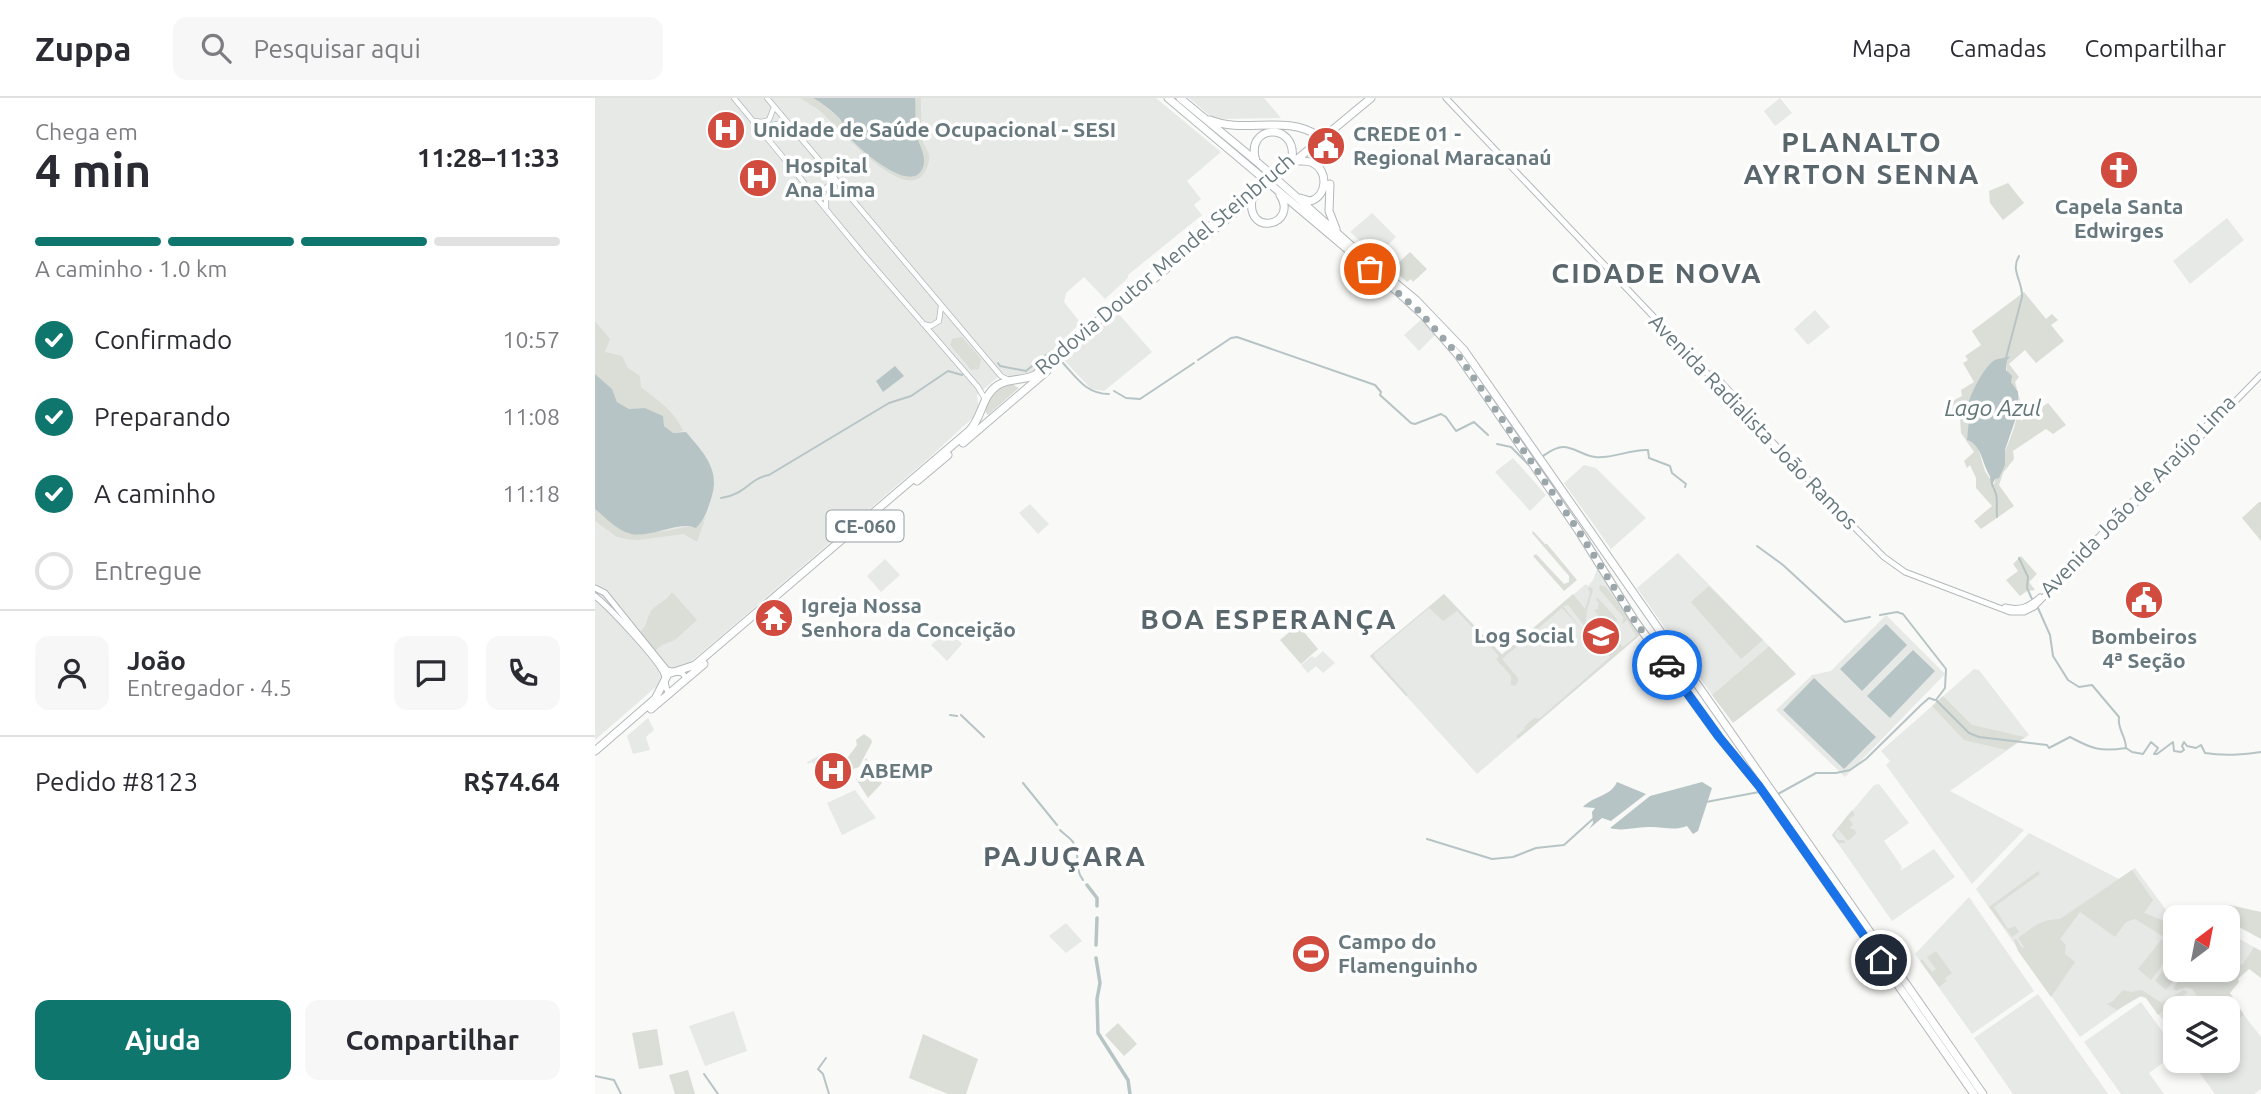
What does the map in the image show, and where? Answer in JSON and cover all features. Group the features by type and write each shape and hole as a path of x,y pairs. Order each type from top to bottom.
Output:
{"highway":[{"path":"1168,98 1402,291"},
{"path":"1180,98 1295,195 1464,350 1635,621 1808,849"},
{"name":"Rodovia Doutor Mendel Steinbruch","path":"595,751 655,699 674,670 690,668 719,645 969,431 979,419 984,403 1000,384 1035,375 1165,263 1259,190 1364,98"},
{"name":"Rodovia Doutor Mendel Steinbruch","path":"1293,159 1371,98"},
{"path":"1202,117 1230,127 1296,127 1309,130 1318,136"},
{"path":"1256,161 1253,151 1258,137 1266,133 1282,134 1289,138 1293,147 1293,159 1314,163 1324,177 1324,190 1318,198 1308,201 1295,195"},
{"path":"1330,184 1329,211 1342,238"},
{"path":"1252,199 1251,208 1256,219 1265,223 1275,222 1282,216 1285,206 1276,188"},
{"name":"Rodovia Doutor Mendel Steinbruch","path":"595,757 1134,295 1252,199 1259,190"},
{"path":"1012,380 1021,385 1023,392"},
{"path":"984,403 986,416 993,416"},
{"path":"1543,473 1668,642 1926,1018 1938,1042 1974,1094"},
{"path":"1635,621 1646,628 1653,628 1648,614"},
{"path":"1658,652 1653,634 1657,633 1668,642"},
{"path":"1926,1018 1943,1034 1983,1094"},
{"path":"1938,1042 1943,1034"}],"main road":[{"path":"734,98 922,324 978,387 984,403"},
{"path":"767,98 1001,376 1012,380"},
{"name":"Avenida Radialista João Ramos","path":"1448,98 1860,534 1891,562 1926,580 2009,610"},
{"path":"753,121 767,121 774,106"},
{"path":"768,139 773,125 787,122"},
{"path":"811,191 820,192 826,188 832,175"},
{"path":"826,208 829,193 845,190"},
{"path":"922,324 931,326 939,321 941,304"},
{"name":"Avenida João de Araújo Lima","path":"2009,610 2024,612 2035,607 2261,372"},
{"path":"595,588 604,591 667,670 682,673 687,679"},
{"path":"595,596 614,613 663,672 666,689 670,694"}],"shaded area":[{"path":"595,98 1156,98 1221,152 1187,181 1201,199 1194,205 1202,215 1128,275 1105,299 1084,277 1066,293 1064,302 1079,321 1078,325 1047,356 1048,360 1033,372 1011,377 1003,373 977,395 977,414 929,458 687,665 673,668 662,676 662,681 657,686 595,740"},
{"path":"800,98 813,98 821,103 842,121 848,136 913,177 922,169 923,164 916,132 915,101 915,98 921,98 923,141 929,161 921,176 909,180 894,175 860,150 820,111"},
{"path":"1189,98 1264,98 1281,118 1214,119"},
{"path":"1780,98 1792,113 1775,126 1764,111"},
{"path":"2008,183 2024,203 2003,220 1990,203 1989,191"},
{"path":"1372,213 1396,237 1380,253 1376,247 1372,251 1350,232"},
{"path":"2227,218 2244,240 2190,284 2173,261"},
{"path":"1410,252 1427,269 1413,282 1411,279 1407,282 1392,269"},
{"path":"2024,292 2046,319 2052,314 2058,320 2051,325 2064,341 2036,363 2025,350 2009,364 2019,377 2015,382 2020,400 2021,421 2048,403 2066,425 2053,434 2046,429 2013,451 2014,459 2003,473 1999,485 2014,506 1981,529 1974,521 1992,506 1976,488 1976,478 1970,465 1967,468 1964,461 1974,452 1961,433 1960,418 1945,405 1962,396 1961,390 1974,382 1963,363 1968,360 1965,356 1981,345 1972,331","holes":["2007,363 2017,395 2017,418 1994,485 1985,471 1978,448 1974,442 1968,441 1969,418 1965,411 1988,366"]},
{"path":"1815,310 1830,327 1808,345 1794,329"},
{"path":"1118,313 1152,352 1104,391 1091,389 1064,360"},
{"path":"1423,318 1437,333 1419,351 1404,335"},
{"path":"595,321 610,339 605,352 622,356 628,368 640,376 641,387 671,412 683,431 673,433 664,426 663,416 645,408 629,409 617,402 612,389 595,374"},
{"path":"962,337 981,359 979,369 971,370 950,345 952,339"},
{"path":"1012,384 1019,388 988,415 986,401 1000,386"},
{"path":"1513,458 1546,495 1530,511 1495,472"},
{"path":"1584,465 1596,468 1646,518 1611,549 1564,483"},
{"path":"2261,502 2261,541 2242,518"},
{"path":"1030,504 1049,524 1038,534 1019,513"},
{"path":"595,509 628,534 666,531 700,524 706,516 697,542 684,534 638,540 617,537 595,521"},
{"path":"1533,531 1577,580 1564,591 1533,556 1536,554 1564,584 1569,582 1569,576"},
{"path":"1678,553 1769,646 1712,695 1637,588"},
{"path":"2021,556 2037,574 2029,582 2035,590 2020,596 2006,580 2018,571 2013,564"},
{"path":"1591,558 1676,682 1640,635 1477,774 1370,656 1444,594 1502,654 1586,584 1588,586 1597,569"},
{"path":"885,559 900,575 881,592 867,576"},
{"path":"1600,585 1606,587 1640,635 1518,739 1516,736 1534,718 1539,719 1610,657 1589,632 1592,618 1595,617 1599,622 1601,620 1594,610 1598,609 1597,597 1617,619 1609,631 1623,647 1636,636 1627,620 1622,624 1623,617 1599,589"},
{"path":"1709,586 1763,640 1741,659 1691,602"},
{"path":"1588,588 1593,590 1585,627 1568,605 1563,606 1583,631 1562,608 1502,659 1518,678 1515,686 1511,685 1511,676 1496,659 1499,656 1457,611 1443,621 1429,608 1374,654 1408,695 1406,696 1370,656 1444,594 1502,655 1573,594 1585,609 1590,593"},
{"path":"672,592 697,620 675,640 655,651 640,632 651,611"},
{"path":"1886,615 1945,674 1845,777 1776,710 1812,675 1831,671"},
{"path":"1298,625 1318,649 1301,664 1280,640"},
{"path":"948,629 962,644 947,661 931,645"},
{"path":"1769,646 1796,674 1733,723 1712,695"},
{"path":"1323,651 1335,663 1323,673 1316,666 1308,673 1301,665"},
{"path":"1974,669 1979,670 2029,735 1950,791 2024,830 1972,884 1886,765 1890,761 1881,751"},
{"path":"1943,696 1972,725 2025,737 2006,750 1964,740 1932,706"},
{"path":"648,718 654,730 646,737 650,750 633,754 627,736"},
{"path":"864,734 872,742 859,767 850,770 845,766 845,761 857,745 856,740"},
{"name":"ABEMP","path":"826,752 829,758 822,761 826,771 837,766 838,772 829,776 833,783 822,788 819,783 828,777 819,781 815,777 820,774 817,772 821,770 821,764 807,762"},
{"path":"866,758 882,783 868,798 856,779"},
{"path":"1879,784 1909,823 1884,841 1902,867 1900,871 1934,849 1955,877 1892,921 1832,835 1874,785"},
{"path":"855,790 876,818 842,835 827,803"},
{"path":"1852,810 1855,815 1849,819 1853,824 1850,828 1855,830 1856,834 1848,841 1838,829 1834,835 1846,843 1838,843 1832,835"},
{"path":"2029,833 2119,879 2135,868 2163,906 2163,982 2219,982 2222,986 2208,996 2163,996 2163,1020 2146,998 2138,996 2080,1037 1976,889"},
{"path":"2132,870 2153,900 2144,913 2163,920 2163,936 2135,919 2126,922 2115,937 2080,912 2060,939 2066,945 2065,954 2075,962 2051,997 2018,951 2014,940 2016,939 2022,948 2024,947 2018,938 2043,922 2060,919"},
{"path":"2038,871 2040,874 1994,907 2008,929 2015,926 2019,932 2012,937 1989,907"},
{"path":"1969,897 2034,991 1972,1034 1915,954"},
{"path":"2240,907 2261,912 2261,939 2240,928"},
{"path":"1066,923 1082,941 1066,953 1049,936"},
{"name":"Campo do Flamenguinho","path":"1308,934 1331,960 1315,974 1292,948"},
{"path":"2240,939 2254,947 2242,965 2240,964"},
{"path":"2163,940 2163,964 2151,980 2138,969"},
{"path":"2254,947 2261,951 2261,978 2249,969 2240,977 2240,964 2242,965"},
{"path":"1936,951 1952,973 1939,987 1920,961 1922,959 1932,972 1936,969 1927,957"},
{"path":"2163,970 2163,982 2172,982 2166,990 2155,981"},
{"path":"2178,982 2239,982 2230,993 2232,996 2197,996 2187,987 2176,991 2173,989"},
{"path":"2123,990 2142,990 2163,1002 2163,1011 2158,1015 2146,998 2141,996 2117,1010 2107,1004"},
{"path":"2183,990 2188,992 2183,996 2173,996"},
{"path":"2038,994 2108,1094 2013,1094 1974,1038"},
{"path":"2141,1002 2163,1032 2163,1063 2149,1073 2164,1094 2121,1094 2084,1042"},
{"path":"734,1011 747,1051 705,1066 689,1026"},
{"path":"2244,1015 2261,1037 2261,1089 2254,1094 2215,1094 2200,1073 2240,1073 2240,1018"},
{"path":"1118,1023 1137,1044 1124,1056 1105,1035"},
{"path":"657,1029 663,1065 639,1069 632,1033"},
{"path":"923,1034 978,1059 966,1094 948,1094 909,1078"},
{"path":"688,1070 695,1094 675,1094 669,1075"}],"water":[{"path":"813,98 915,98 916,131 923,155 923,167 917,175 909,177 886,168 849,137 839,118"},
{"name":"Lago Azul","path":"2011,356 2007,360 2006,370 2012,376 2011,382 2018,392 2018,412 2005,450 2005,465 1991,487 1992,479 1979,451 1967,440 1969,418 1965,411 1987,367 1996,360"},
{"path":"895,366 904,376 883,392 876,381"},
{"path":"595,374 612,389 617,402 629,409 645,408 663,416 664,426 673,433 686,432 704,455 712,471 714,489 705,515 696,528 682,526 647,534 631,534 617,527 595,509"},
{"path":"1886,624 1907,645 1862,691 1840,669"},
{"path":"1913,650 1935,671 1890,718 1867,696"},
{"path":"1814,678 1876,737 1844,769 1783,710"},
{"path":"1617,782 1646,794 1611,821 1602,818 1589,829 1593,823 1592,812 1595,808 1583,807 1606,794"},
{"path":"1702,782 1712,788 1698,831 1693,834 1687,826 1673,829 1610,828 1650,796"}],"waterway":[{"path":"2006,358 2022,297 2016,271 2019,256"},
{"path":"1198,360 1231,338 1237,337 1375,385 1381,392 1380,395 1411,423 1415,424 1441,414 1456,431 1474,422 1488,435"},
{"path":"1035,363 1050,352 1054,354"},
{"path":"1062,362 1088,388 1109,394"},
{"path":"998,363 1000,366 1026,371 1032,366"},
{"path":"1114,391 1126,398 1140,399 1194,363"},
{"path":"721,498 736,494 757,479 769,475 889,403 911,396 948,371 962,375"},
{"path":"1497,444 1511,447 1529,465"},
{"path":"1543,456 1563,447 1595,457 1648,450 1649,458 1670,466 1672,473 1686,484 1685,487"},
{"path":"1991,478 1997,497 1997,517"},
{"path":"1757,546 1783,565 1845,622 1870,617"},
{"path":"2019,558 2028,577 2027,588 2032,599"},
{"path":"2038,608 2050,635 2053,656 2068,680 2079,687 2092,685 2119,717 2126,748"},
{"path":"1880,615 1897,612 1903,614 1946,669 1945,688 1936,700 1969,733 1979,737 2047,745 2049,748 2070,737 2097,748 2126,748 2143,754 2151,742 2158,748 2154,754 2173,742 2174,751 2181,752 2184,750 2184,742 2187,746 2196,748 2201,745 2205,753 2212,754 2261,752"},
{"path":"1778,794 1816,773 1850,770 1866,759 1929,698 1935,700"},
{"path":"950,715 957,716"},
{"path":"961,715 984,737"},
{"path":"1023,783 1057,825"},
{"path":"1706,802 1759,792"},
{"path":"1427,839 1492,859 1513,857 1536,848 1564,845 1595,817"},
{"path":"1060,830 1072,840 1083,880"},
{"path":"1087,885 1097,898 1097,906"},
{"path":"1096,945 1097,918"},
{"path":"1096,958 1100,983 1097,999 1098,1033 1128,1080 1130,1094"},
{"path":"826,1058 818,1069 823,1074 829,1094"},
{"path":"704,1074 718,1094"},
{"path":"595,1076 614,1080 621,1094"}],"way so far":[{"path":"1370,269 1419,311 1458,355 1667,665"}],"place":[{"name":"Unidade de Saúde Ocupacional - SESI","path":"726,130"},
{"name":"CREDE 01 - Regional Maracanaú","path":"1326,146"},
{"name":"Capela Santa Edwirges","path":"2119,170"},
{"name":"Hospital Ana Lima","path":"758,178"},
{"name":"Bombeiros 4ª Seção","path":"2144,600"},
{"name":"Igreja Nossa Senhora da Conceição","path":"774,618"},
{"name":"Log Social","path":"1601,636"},
{"name":"ABEMP","path":"833,771"},
{"name":"Campo do Flamenguinho","path":"1311,954"}],"district":[{"name":"PLANALTO AYRTON SENNA","path":"1862,158"},
{"name":"CIDADE NOVA","path":"1657,273"},
{"name":"BOA ESPERANÇA","path":"1269,619"},
{"name":"PAJUÇARA","path":"1065,856"}],"route":[{"path":"1667,665 1719,737 1759,786 1881,960"}]}
